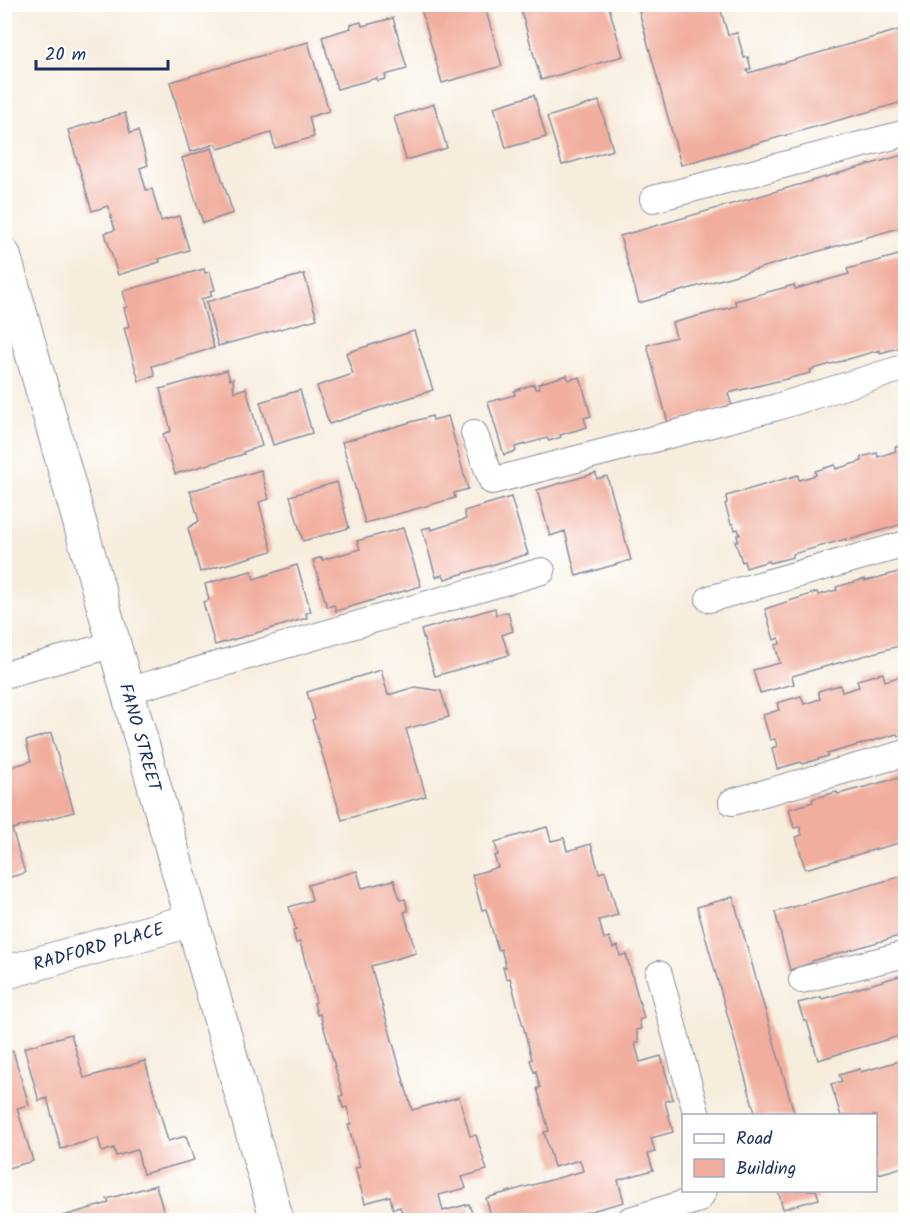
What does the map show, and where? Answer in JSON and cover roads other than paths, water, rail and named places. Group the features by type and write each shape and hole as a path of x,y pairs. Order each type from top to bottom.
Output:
{"street":[{"name":"FANO STREET","path":"4,255 277,1221"},
{"name":"RADFORD PLACE","path":"4,973 192,920"}],"lane":[{"path":"653,199 906,133"},
{"path":"474,433 492,481 777,407 906,367"},
{"path":"709,599 906,544"},
{"path":"128,691 542,571"},
{"path":"4,675 115,644"},
{"path":"732,802 906,753"},
{"path":"802,980 906,954"},
{"path":"659,974 696,1114"},
{"path":"630,1221 699,1199 703,1192"}]}
